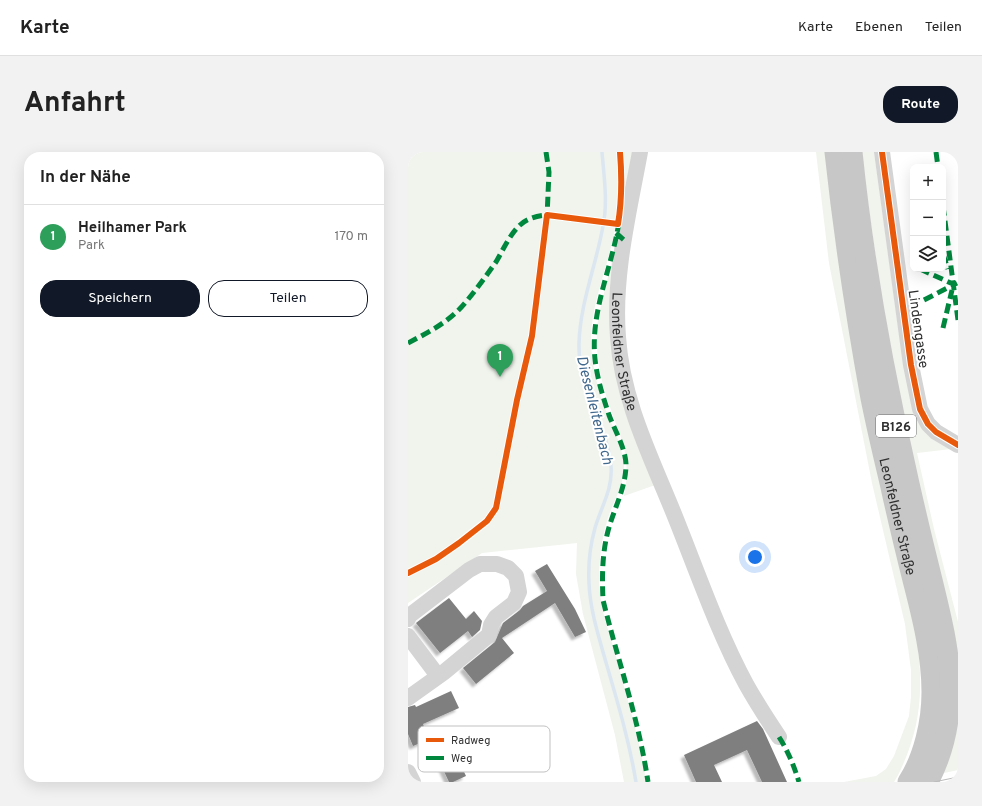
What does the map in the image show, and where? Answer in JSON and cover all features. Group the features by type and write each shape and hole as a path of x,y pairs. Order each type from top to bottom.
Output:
{"main road":[{"name":"Leonfeldner Straße","path":"835,152 850,272 872,400 928,643 932,692 930,717 926,738 908,782"},
{"name":"Leonfeldner Straße","path":"852,152 864,245 890,395 905,470 940,615 948,657 950,681 948,718 941,752 928,782"}],"street":[{"name":"Leonfeldner Straße","path":"640,152 624,240 618,292 618,337 624,378 638,423 716,618 746,683 761,710 779,737"},
{"name":"Lindengasse","path":"882,152 911,365 920,408 928,424 936,432 958,445"},
{"path":"408,619 409,616 469,570 480,564 497,564 508,568 516,576 519,592 514,603 496,617 491,625 489,634 438,676 408,698"},
{"path":"408,636 438,676"},
{"path":"408,772 413,782"}],"shaded area":[{"path":"408,152 617,152 619,185 617,217 610,252 595,304 591,331 591,344 593,365 599,392 621,448 624,473 621,485 607,520 603,537 599,588 604,615 636,732 646,782 624,782 615,735 583,614 576,574 577,543 482,553 408,603"},
{"path":"623,152 638,152 614,315 658,484 624,496 627,467 625,455 623,444 606,395 601,375 597,345 599,314 623,215 625,188"},
{"path":"816,152 826,152 915,622 920,672 917,719 908,752 894,782 844,782 876,776 886,769 894,756 909,716 911,670 905,624 872,483 829,263"},
{"path":"861,152 874,152 900,341 914,417 920,425 951,449 917,453 934,529 958,622 958,667 887,338"},
{"path":"958,721 958,770 944,773 955,737"}],"building":[{"path":"547,564 575,609 586,632 575,637 555,603 502,638 514,653 476,684 463,668 495,642 503,623 523,606 547,591 535,571"},
{"path":"449,598 466,619 474,611 482,621 480,630 472,637 468,631 440,653 416,623"},
{"path":"451,691 459,708 423,724 424,726 418,726 418,744 413,746 408,734 408,707 415,705 416,707"},
{"path":"757,721 763,729 787,782 762,782 747,750 714,765 722,782 696,782 684,755"},
{"path":"444,772 464,772 466,776 453,782 449,782"}],"waterway":[{"name":"Diesenleitenbach","path":"602,152 605,189 604,217 600,241 582,314 579,344 583,376 604,435 611,466 611,474 606,498 597,520 592,542 589,562 589,583 595,621 630,751 636,782"}],"tram line":[{"path":"934,782 958,777"}],"marked path":[{"path":"546,152 549,172 547,217"},
{"path":"936,152 938,164"},
{"path":"408,343 438,326 459,310 496,262 509,239 519,226 533,218 550,215"},
{"path":"619,222 616,239 602,290 594,341 595,359 600,387 609,415 622,445 626,464 624,481 610,523 605,548 603,600 634,713 648,782"},
{"path":"946,229 958,320"},
{"path":"616,233 624,240"},
{"path":"946,263 948,269"},
{"path":"927,272 953,284"},
{"path":"924,300 957,283"},
{"path":"943,328 952,290"},
{"path":"779,737 795,770 799,782"}],"cycle path":[{"path":"408,573 436,559 459,543 487,521 496,508 517,400 532,336 547,215 618,224 621,188 620,152"},
{"path":"882,152 911,365 920,409 928,424 936,432 958,445"}],"place":[{"name":"Heilhamer Park","path":"500,377"}]}
